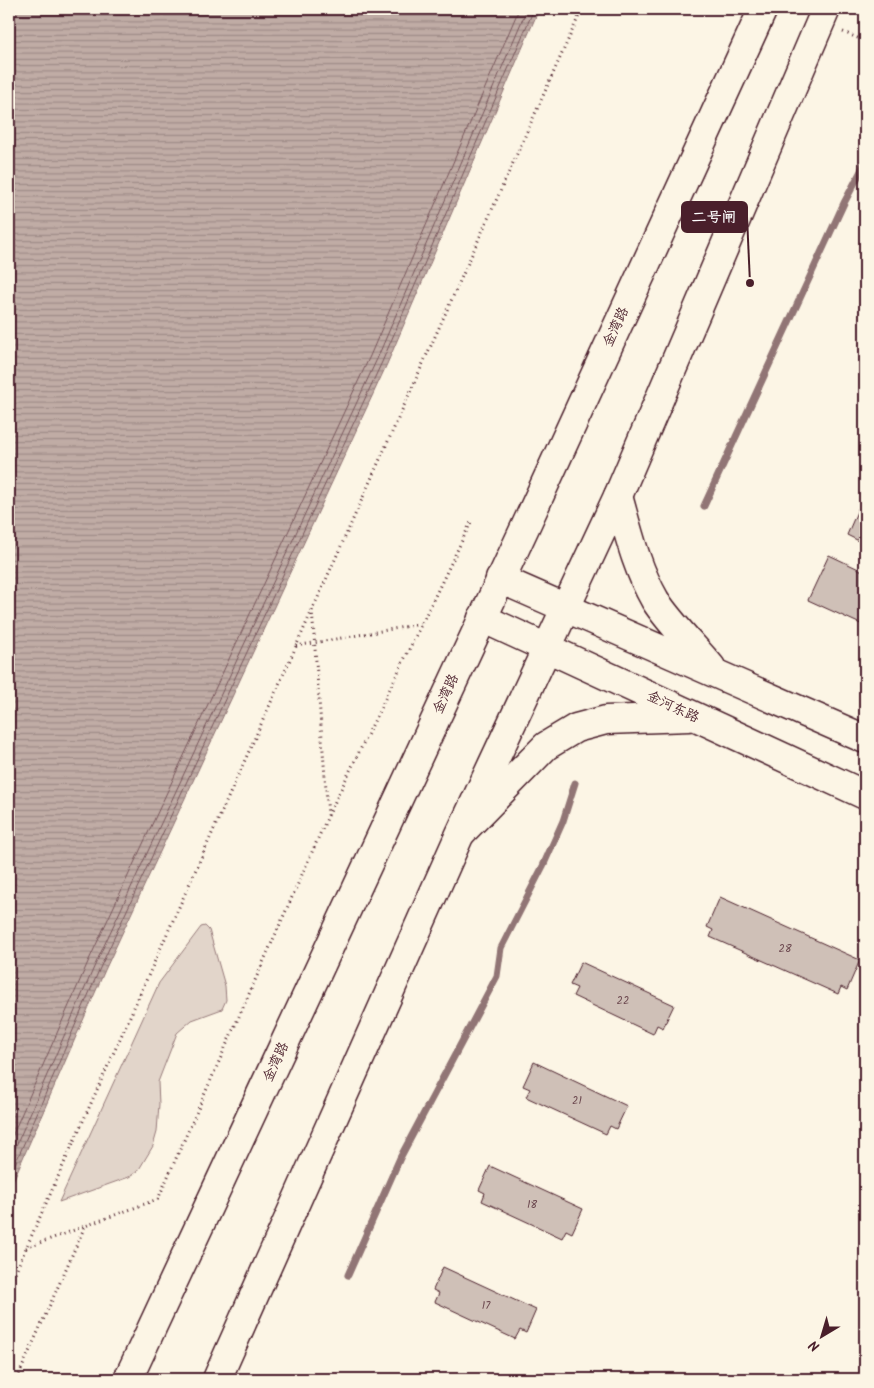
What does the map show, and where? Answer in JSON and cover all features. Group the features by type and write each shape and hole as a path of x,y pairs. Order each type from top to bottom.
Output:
{"main road":[{"name":"金湾路","path":"128,1379 763,9"},
{"path":"217,1379 460,834 618,496 826,9"},
{"path":"618,496 642,575 656,602 716,672"},
{"path":"500,579 716,672 865,739"},
{"name":"金河东路","path":"482,618 865,795"},
{"path":"460,834 546,746 576,728 606,720 695,717"}],"path":[{"path":"9,1286 582,9"},
{"path":"26,1248 158,1199 328,816 472,520"},
{"path":"312,609 328,816"},
{"path":"296,646 421,624"},
{"path":"17,1379 86,1226"}],"shaded area":[{"path":"205,926 209,930 225,986 226,1000 222,1009 192,1020 177,1033 158,1082 157,1132 153,1146 138,1171 129,1177 59,1202 159,983 201,927"}],"water":[{"path":"9,9 539,9 387,364 105,970 9,1190"}],"building":[{"path":"865,493 865,544 847,535"},
{"path":"829,555 865,572 865,626 808,600"},
{"path":"720,897 860,960 847,990 841,987 838,994 710,937 713,930 707,927"},
{"path":"581,962 674,1005 663,1028 657,1025 653,1034 573,996 577,988 570,985"},
{"path":"534,1062 627,1106 616,1129 610,1126 606,1134 526,1097 530,1089 523,1086"},
{"path":"490,1166 583,1209 572,1233 566,1230 562,1238 482,1201 485,1193 479,1190"},
{"path":"443,1267 536,1310 526,1333 520,1330 515,1339 435,1302 439,1293 433,1290"}],"waterway":[{"path":"704,506 865,159"},
{"path":"348,1275 400,1158 497,976 501,948 543,866 563,821 575,783"}],"place":[{"name":"二号闸","path":"750,283"}]}
